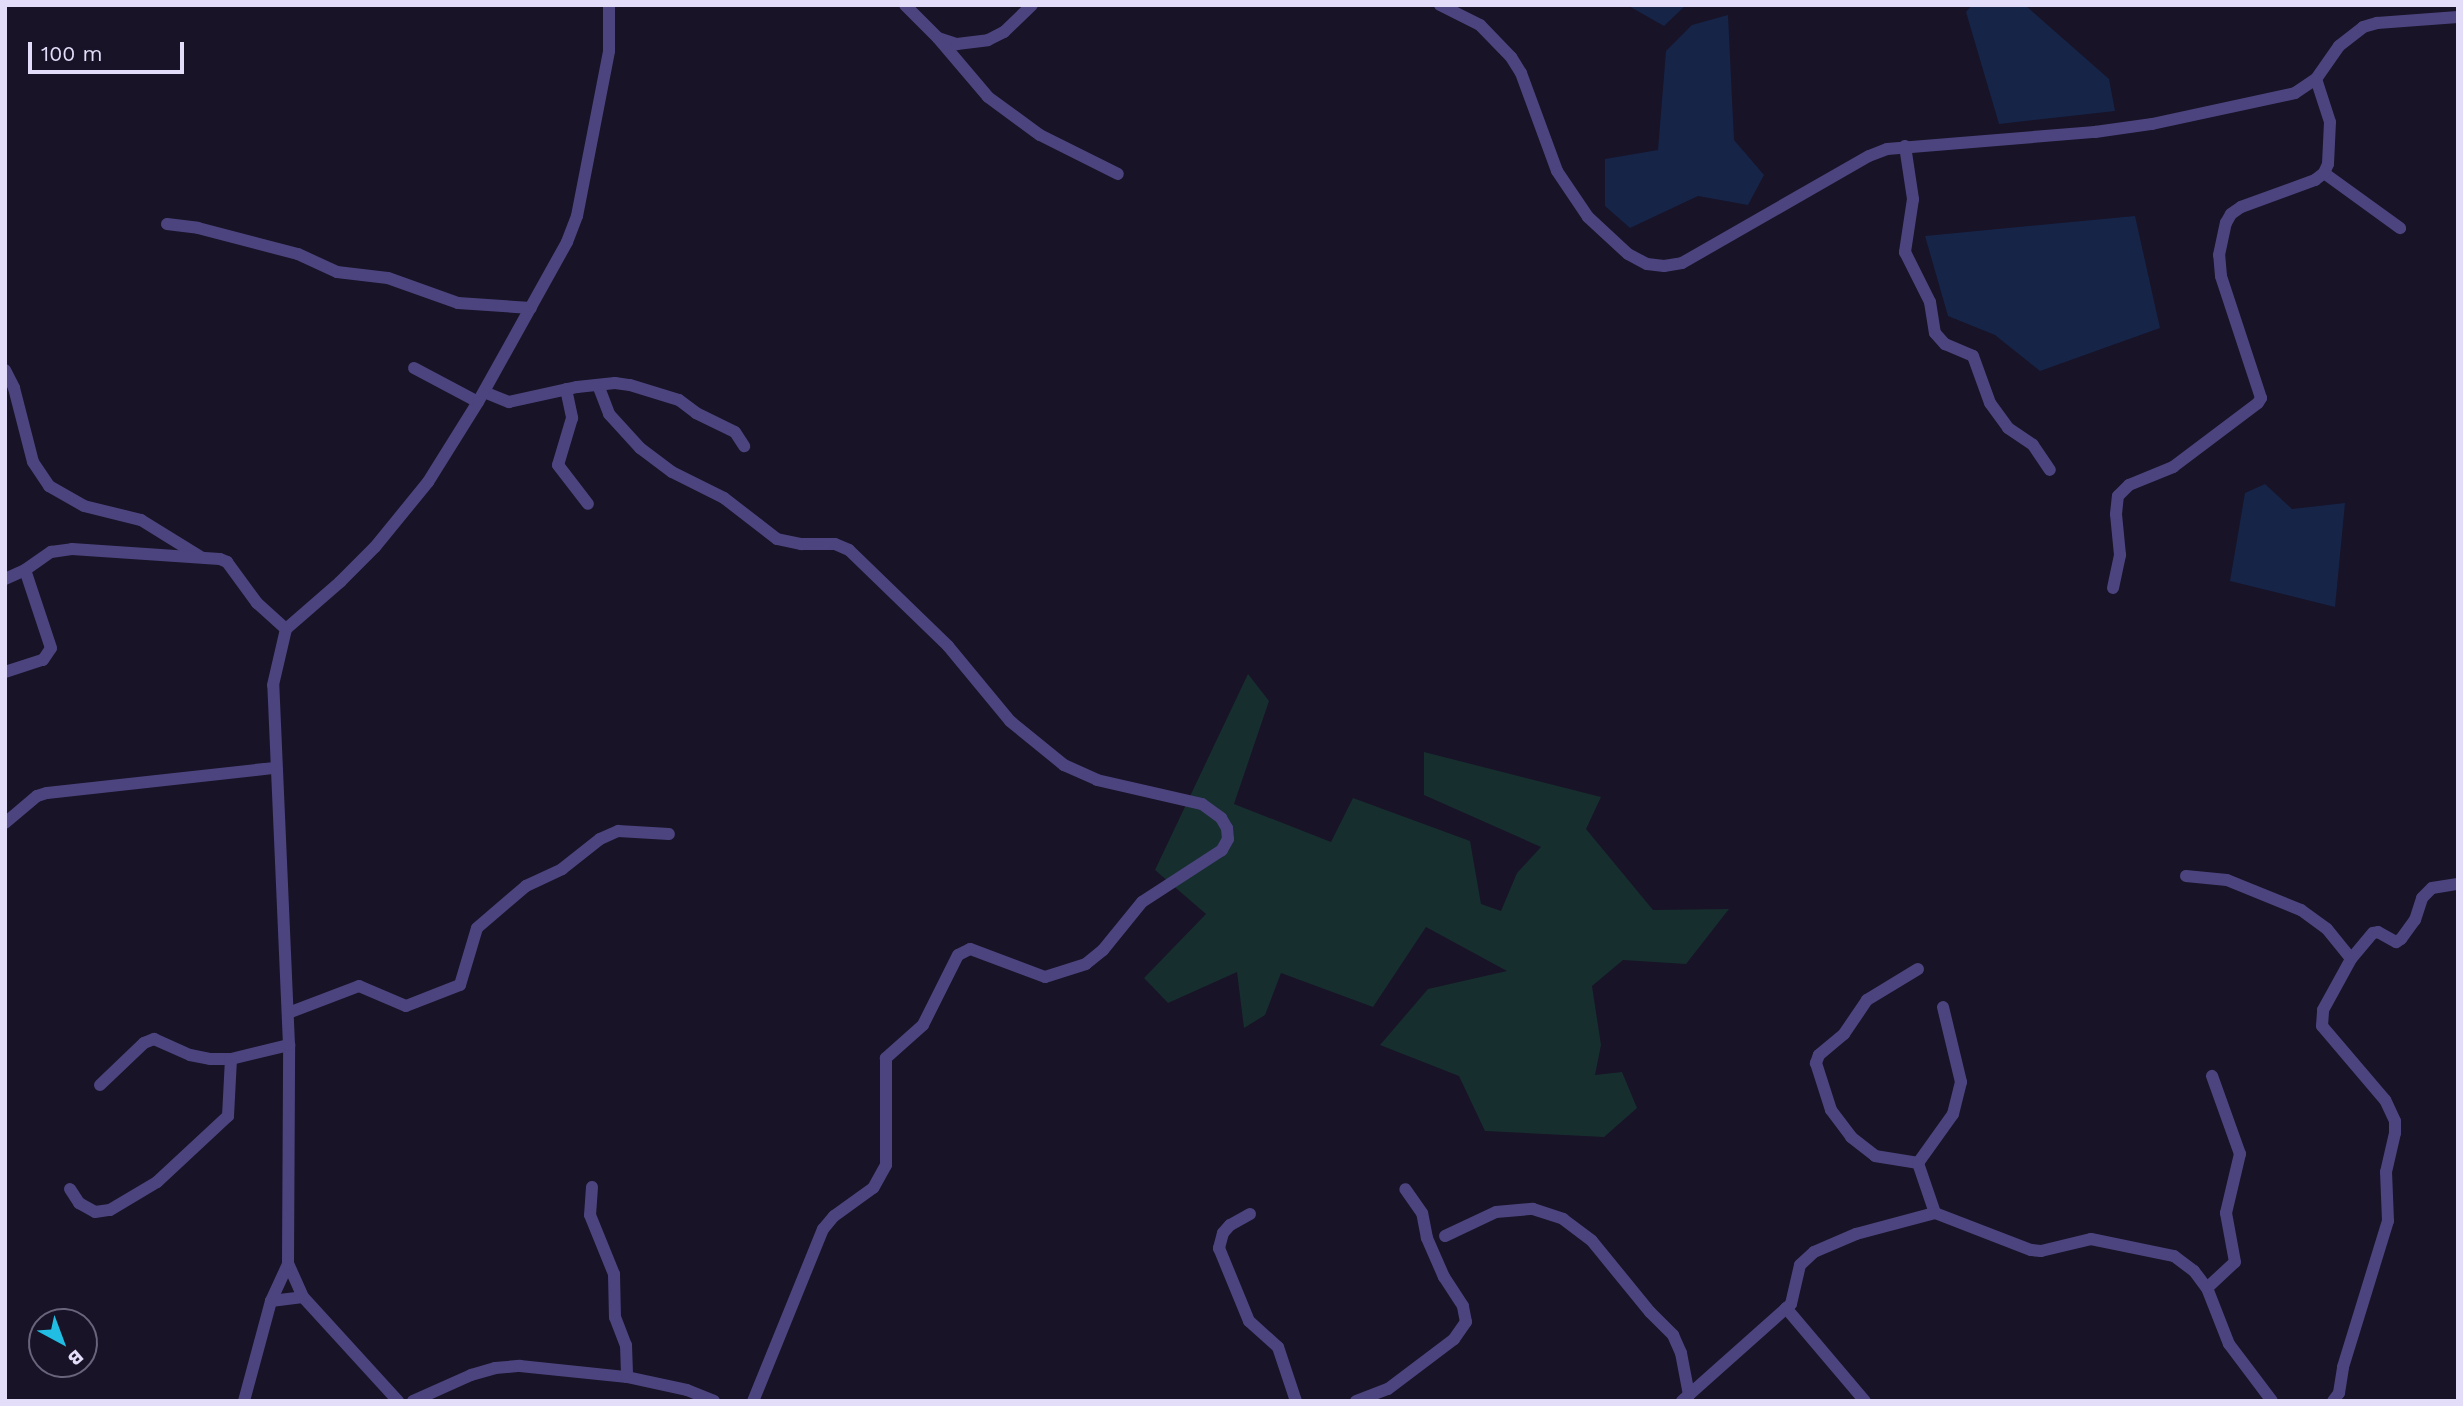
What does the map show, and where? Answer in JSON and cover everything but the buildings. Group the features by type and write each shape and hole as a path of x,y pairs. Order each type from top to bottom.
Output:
{"street":[{"path":"244,1401 271,1301 288,1264 289,1045 271,703 286,629 340,582 398,520 428,482 481,397 571,234 610,51 609,5"},
{"path":"905,5 938,38 980,89 999,105 1040,135 1118,174"},
{"path":"938,38 957,44 988,40 1004,32 1032,5"},
{"path":"1440,5 1480,25 1511,57 1521,73 1557,171 1572,196 1609,240 1647,264 1664,266 1682,262 1869,156 1905,146 2037,138 2152,124 2295,93 2316,79 2339,46 2363,27 2458,17"},
{"path":"2113,588 2120,555 2116,514 2118,496 2129,485 2173,467 2261,398 2219,266 2226,223 2241,207 2315,180 2324,173 2328,164 2330,122 2316,79"},
{"path":"1905,146 1913,200 1905,252 1930,302 1935,333 1945,344 1973,356 1990,403 2008,428 2033,445 2050,470"},
{"path":"2324,173 2400,228"},
{"path":"167,224 198,228 298,254 337,272 388,278 458,303 531,308"},
{"path":"414,368 481,397 509,402 566,389 623,384 679,400 696,413 735,432 744,446"},
{"path":"5,370 14,388 33,462 49,485 84,506 141,520 201,558"},
{"path":"598,385 609,414 640,448 672,472 717,494 776,539 801,544 835,544 849,550 948,646 1010,721 1064,765 1097,780 1202,804 1221,818 1227,828 1228,839 1222,850 1142,902 1103,950 1086,964 1045,977 970,949 958,955 923,1025 886,1058 886,1165 873,1188 834,1216 823,1229 753,1401"},
{"path":"566,389 572,418 558,465 588,504"},
{"path":"5,579 26,570 51,552 72,549 227,562 257,603 286,629"},
{"path":"5,672 43,660 51,648 26,570"},
{"path":"5,822 37,796 47,793 275,768"},
{"path":"288,1013 359,986 406,1006 460,985 471,940 477,928 526,886 562,869 600,839 618,831 669,834"},
{"path":"2186,877 2227,880 2301,910 2327,929 2351,959"},
{"path":"2333,1401 2339,1393 2343,1367 2388,1221 2386,1172 2395,1121 2385,1100 2322,1026 2323,1010 2351,959 2373,933 2378,932 2396,942 2415,919 2423,898 2432,888 2458,884"},
{"path":"1918,970 1867,1000 1844,1034 1819,1055 1816,1063 1830,1110 1851,1136 1875,1156 1918,1163"},
{"path":"1918,1163 1944,1128 1958,1099 1961,1082 1943,1007"},
{"path":"100,1085 144,1043 154,1039 190,1055 231,1059 289,1045"},
{"path":"70,1189 79,1203 95,1212 110,1210 158,1182 228,1116 231,1059"},
{"path":"2207,1288 2235,1262 2226,1213 2240,1154 2212,1076"},
{"path":"1918,1163 1936,1213"},
{"path":"592,1187 590,1215 614,1274 615,1317 626,1345 627,1377"},
{"path":"1356,1401 1388,1390 1454,1339 1466,1322 1462,1306 1444,1276 1427,1238 1422,1213 1405,1189"},
{"path":"1445,1236 1496,1212 1533,1209 1563,1219 1592,1241 1650,1312 1673,1335 1681,1353 1686,1398"},
{"path":"1686,1398 1786,1308 1793,1298 1800,1265 1814,1252 1856,1234 1936,1213 2031,1250 2041,1251 2091,1239 2166,1252 2185,1262 2207,1288 2229,1345 2272,1401"},
{"path":"1250,1214 1230,1225 1223,1233 1219,1248 1250,1321 1278,1347 1296,1401"},
{"path":"288,1264 303,1297 398,1401"},
{"path":"271,1301 303,1297"},
{"path":"1786,1308 1865,1401"},
{"path":"414,1401 495,1368 520,1366 627,1377 687,1390 714,1401"}],"green space":[{"path":"1248,674 1269,701 1234,804 1331,842 1353,798 1470,841 1481,904 1501,911 1517,873 1541,847 1424,795 1424,752 1601,797 1586,829 1653,910 1729,909 1686,964 1623,960 1592,986 1601,1045 1595,1075 1622,1072 1637,1108 1604,1137 1485,1131 1459,1076 1380,1045 1428,989 1507,971 1426,927 1373,1007 1281,973 1265,1015 1244,1028 1237,972 1168,1003 1144,978 1206,914 1155,870"}],"water":[{"path":"1627,5 1686,5 1664,26"},
{"path":"1972,5 2025,5 2109,79 2115,111 1999,124 1966,12"},
{"path":"1728,15 1734,140 1764,175 1748,205 1698,196 1630,228 1605,206 1605,159 1658,150 1666,51 1692,25"},
{"path":"2135,216 2160,328 2040,371 1995,335 1948,316 1925,236"},
{"path":"2265,484 2292,509 2345,503 2335,607 2230,581 2245,493"}]}
